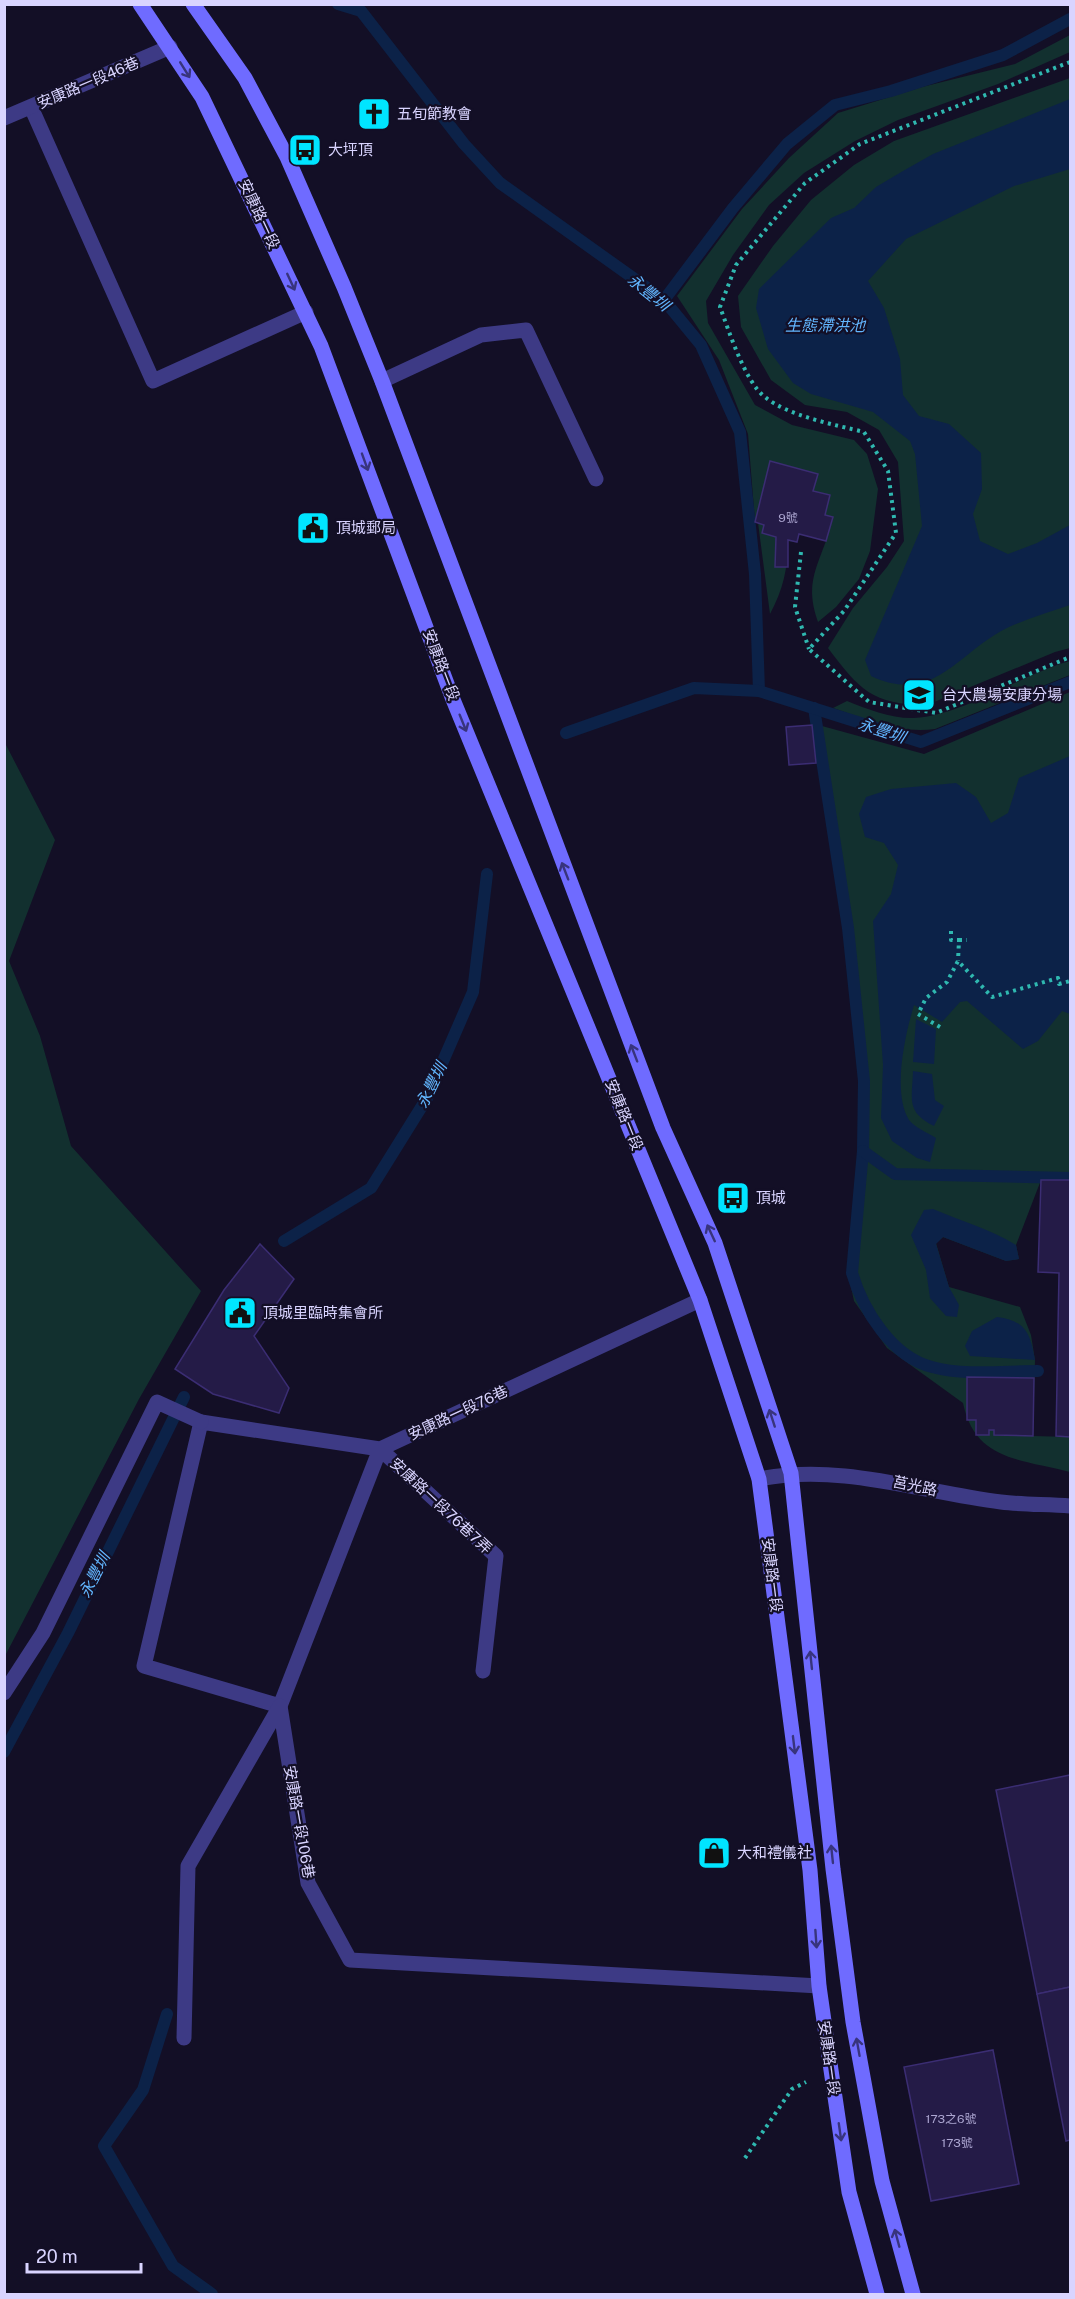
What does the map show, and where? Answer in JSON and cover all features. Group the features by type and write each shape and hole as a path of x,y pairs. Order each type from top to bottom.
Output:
{"main road":[{"name":"安康路一段","path":"140,4 202,97 321,346 452,697 700,1300 759,1479 810,1870 819,1986 831,2070 849,2192 877,2295"},
{"name":"安康路一段","path":"193,4 245,78 287,157 382,381 663,1128 715,1243 791,1473 833,1869 853,2022 882,2181 913,2295"}],"lane":[{"name":"安康路一段46巷","path":"4,118 170,47"},
{"path":"31,107 153,381 306,312"},
{"path":"382,381 481,335 526,330 596,479"},
{"name":"安康路一段76巷","path":"380,1449 700,1300"},
{"path":"4,1693 42,1633 157,1402 195,1420 380,1449 280,1706 188,1866 184,2038"},
{"path":"195,1420 144,1666 280,1706"},
{"name":"安康路一段76巷7弄","path":"380,1449 496,1556 483,1671"},
{"name":"莒光路","path":"759,1479 791,1473 887,1480 1002,1502 1071,1506"},
{"name":"安康路一段106巷","path":"280,1706 308,1883 350,1960 819,1986"}],"path":[{"path":"809,649 844,611 896,533 888,471 864,432 813,420 764,397 740,360 720,307 736,265 805,183 860,144 1071,62"},
{"path":"801,552 795,607 809,649 869,702 936,713 1071,657"},
{"path":"951,931 951,940 967,940"},
{"path":"940,1027 918,1014 926,998 947,982 958,961 958,940"},
{"path":"958,961 992,997 1058,978 1059,984 1071,981"},
{"path":"745,2158 792,2089 831,2070"}],"green space":[{"path":"1070,35 1070,52 998,84 898,120 855,141 804,173 769,205 733,255 706,301 708,323 755,405 792,425 854,440 867,454 878,489 870,551 859,579 836,607 818,622 812,600 812,590 815,572 826,541 799,534 797,542 788,541 784,579 770,614 758,523 755,522 748,434 719,360 677,296 742,209 789,158 838,113 922,87 1015,64"},
{"path":"1070,78 1070,648 1055,652 927,705 893,702 868,692 858,684 828,648 853,608 887,567 904,541 898,462 879,430 847,412 805,405 771,380 741,327 738,296 773,246 811,200 854,165 894,141"},
{"path":"1070,661 1070,675 935,729 896,727 833,708 847,701 897,717 933,716 972,703 1032,675"},
{"path":"1070,692 1070,1180 1041,1180 1016,1245 1019,1259 1006,1261 943,1237 936,1243 949,1287 1020,1307 1031,1335 1035,1360 1033,1436 1070,1437 1070,1472 1018,1460 989,1447 969,1422 963,1403 887,1348 854,1301 848,1273 858,1161 867,1162 869,1116 856,969 822,726 924,754"},
{"path":"5,743 55,840 9,961 40,1036 71,1146 201,1291 139,1399 5,1656"}],"water":[{"name":"生態滯洪池","path":"1070,99 1070,169 1014,186 906,239 868,281 884,308 900,359 903,395 919,416 949,424 981,453 982,489 973,514 980,541 1008,554 1037,543 1070,525 1070,605 1009,627 991,637 945,672 929,680 912,684 893,683 871,676 865,660 922,526 915,454 910,441 873,412 811,394 793,383 768,349 756,308 759,289 831,218 854,208 876,187 933,154"},
{"path":"1070,756 1070,1014 1062,1011 1038,1041 1023,1049 967,1001 960,1002 942,1022 914,1005 904,1047 901,1094 911,1123 936,1138 930,1162 917,1158 892,1141 881,1118 883,1065 873,921 891,894 898,865 884,843 865,837 859,814 866,797 891,789 956,783 976,797 991,823 1008,813 1019,778"},
{"path":"916,1019 936,1029 934,1064 913,1062"},
{"path":"913,1071 932,1074 935,1100 944,1106 934,1126 919,1116 915,1110 912,1097"},
{"path":"933,1209 986,1230 1016,1245 1019,1259 1006,1261 943,1237 936,1244 949,1287 959,1305 957,1317 946,1316 930,1298 926,1270 911,1235 924,1210"},
{"path":"997,1317 1014,1322 1025,1330 1031,1342 1035,1360 970,1356 965,1346 972,1331"}],"building":[{"path":"770,461 818,474 813,491 830,495 825,515 833,517 826,541 799,534 797,542 788,540 788,567 775,567 776,537 762,533 764,525 755,522"},
{"path":"812,725 816,763 789,765 786,727"},
{"path":"1041,1180 1070,1180 1070,1437 1056,1436 1059,1273 1038,1272"},
{"name":"頂城里臨時集會所","path":"260,1244 294,1279 254,1336 289,1388 279,1413 213,1394 175,1369 224,1290"},
{"path":"967,1377 1034,1378 1033,1436 994,1435 994,1430 989,1430 989,1435 976,1435 976,1420 967,1420"},
{"path":"1070,1775 1070,1987 1037,1994 996,1790"},
{"path":"1070,1987 1070,2140 1066,2141 1037,1994"},
{"path":"993,2050 1019,2184 931,2201 904,2067"}],"waterway":[{"name":"永豐圳","path":"338,4 361,11 464,144 500,183 664,300 701,345 740,432 755,574 759,691"},
{"path":"664,300 733,208 787,144 835,105 891,91 1003,55 1070,19"},
{"name":"永豐圳","path":"566,733 694,688 759,691 921,742 1070,682"},
{"path":"814,708 848,928 864,1081 863,1151 852,1273 864,1302 881,1330 892,1343 918,1362 945,1370 958,1371 1038,1371"},
{"name":"永豐圳","path":"284,1241 371,1188 427,1098 473,992 487,874"},
{"path":"863,1151 895,1174 1070,1178"},
{"name":"永豐圳","path":"4,1752 68,1633 184,1397"},
{"path":"167,2014 143,2090 104,2146 173,2266 212,2294"}],"place":[{"name":"五旬節教會","path":"374,114"},
{"name":"大坪頂","path":"305,150"},
{"name":"頂城郵局","path":"313,528"},
{"name":"台大農場安康分場","path":"919,695"},
{"name":"頂城","path":"733,1198"},
{"name":"頂城里臨時集會所","path":"240,1313"},
{"name":"大和禮儀社","path":"714,1853"}]}
